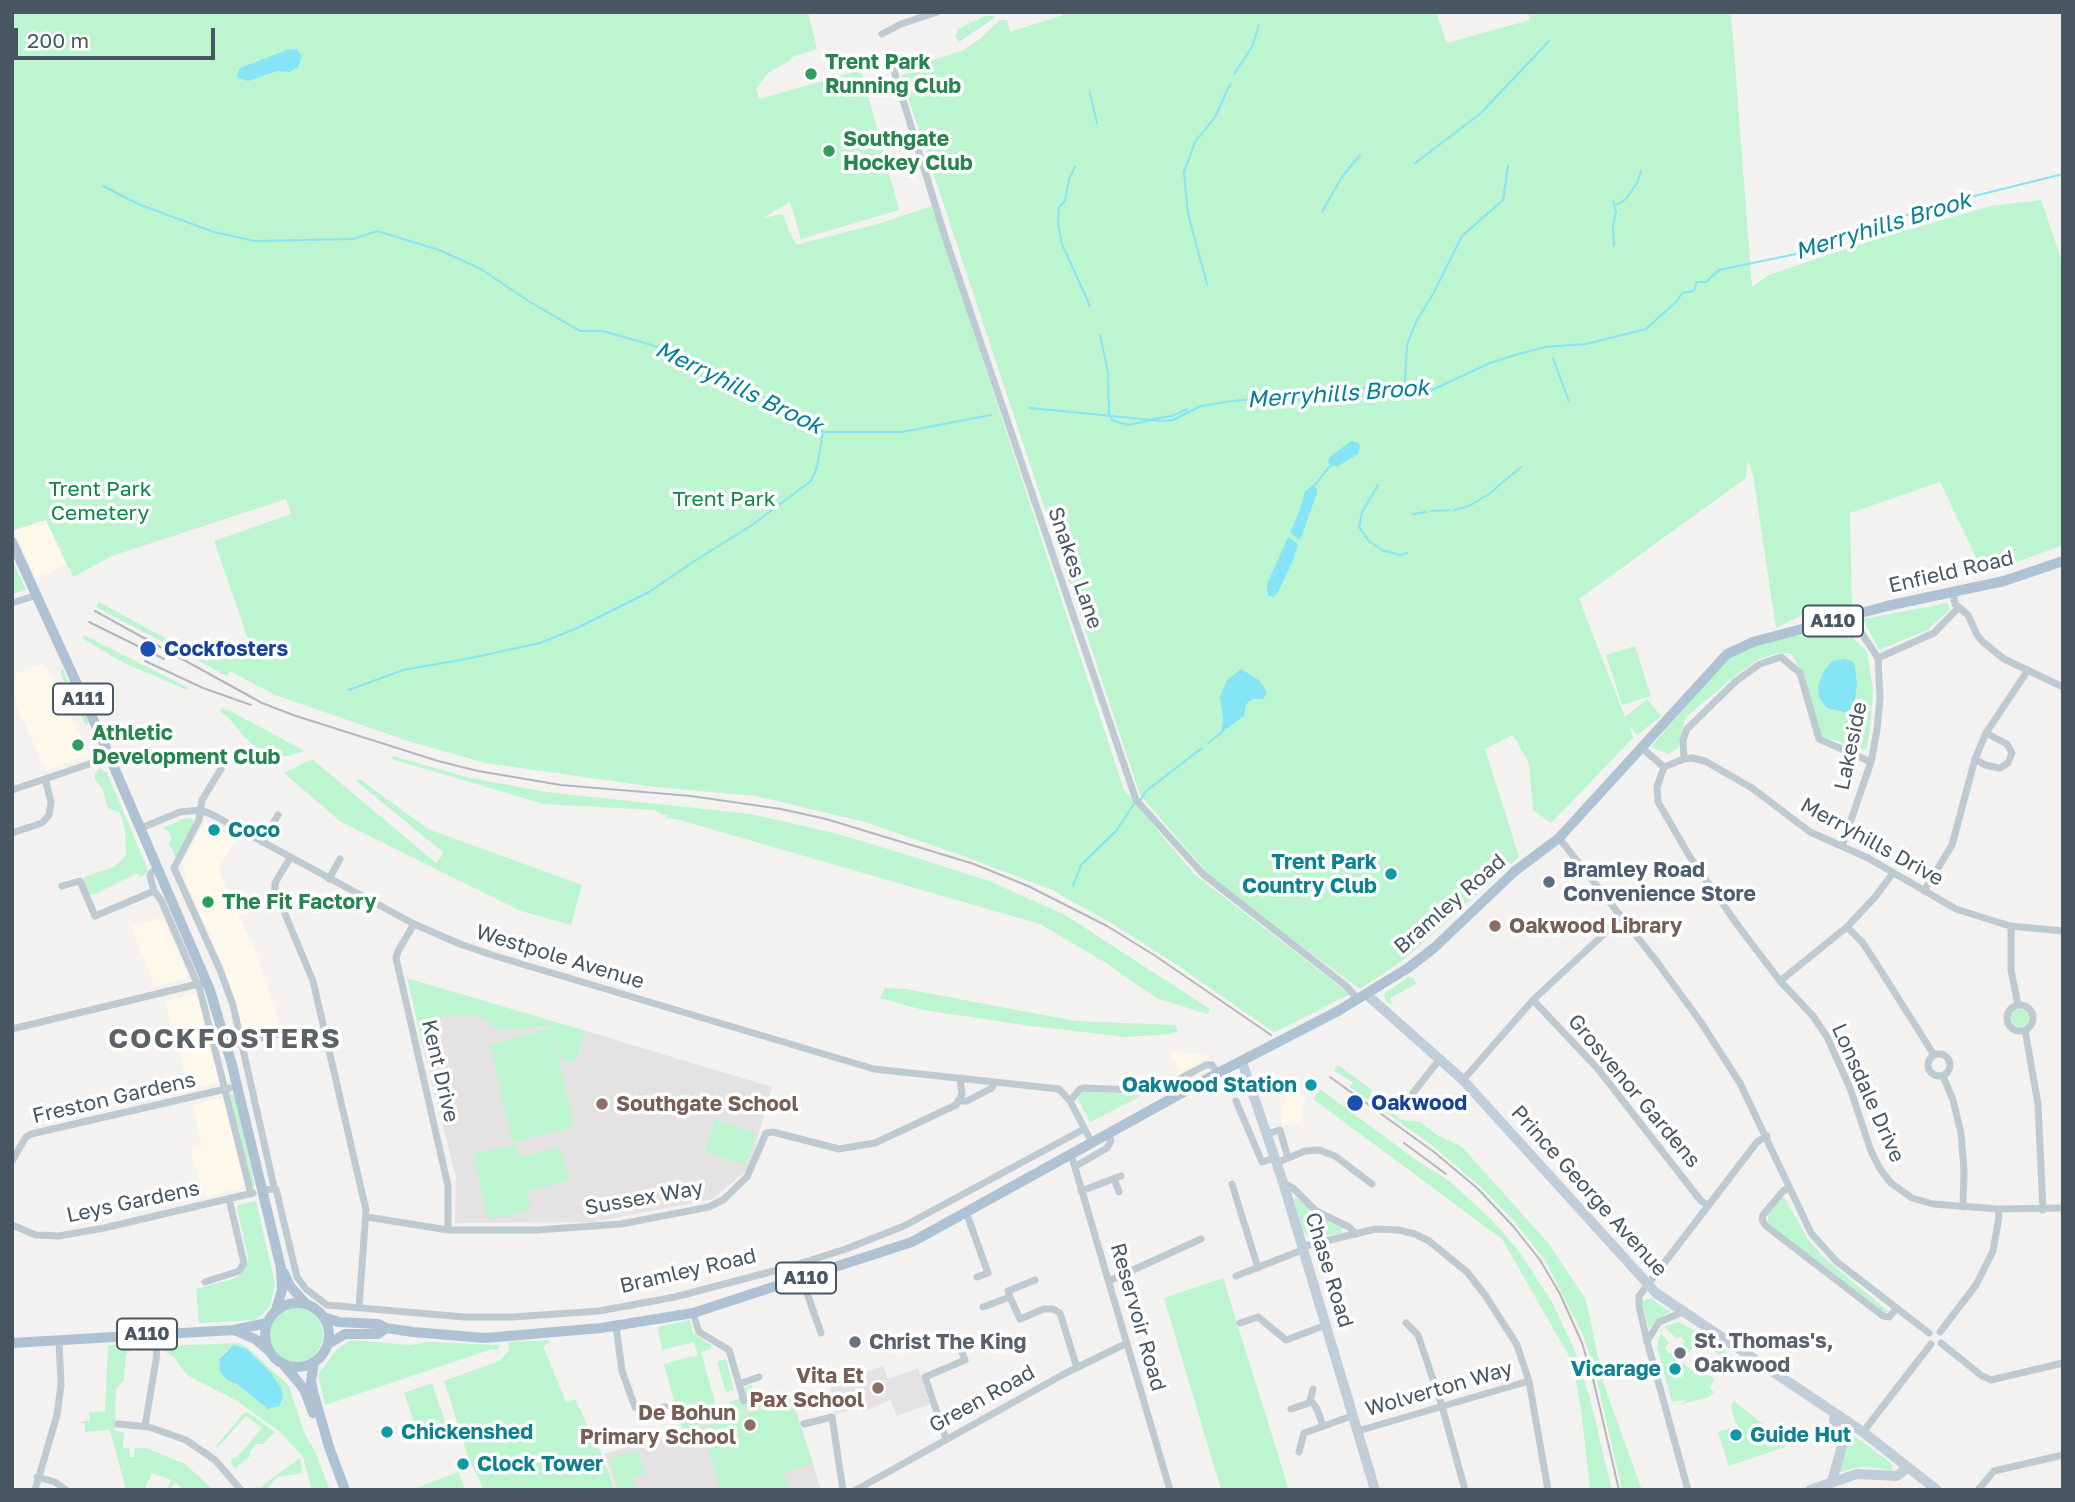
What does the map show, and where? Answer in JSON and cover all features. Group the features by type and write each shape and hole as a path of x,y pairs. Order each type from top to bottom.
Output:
{"main road":[{"name":"A111","path":"12,542 141,828 205,985 227,1047 232,1088 246,1128 258,1191 281,1268 290,1286 306,1304"},
{"name":"Enfield Road","path":"1642,748 1727,654 1753,642 2004,581 2063,561"},
{"name":"Bramley Road","path":"323,1317 339,1322 378,1324 386,1328 442,1335 492,1338 601,1328 693,1312 912,1242 1108,1134 1215,1069 1242,1062 1362,997 1408,968 1434,948 1497,888 1559,838 1642,748"},
{"name":"A111","path":"276,1310 282,1290 281,1268"},
{"path":"268,1350 264,1337 267,1323 276,1310 289,1304 306,1304 323,1317 328,1330 328,1344 323,1353 314,1362 300,1367 284,1365"},
{"name":"A110","path":"12,1343 234,1330 267,1323"},
{"name":"Bramley Road","path":"328,1344 345,1334 378,1334 386,1328"},
{"path":"234,1330 255,1339 284,1365 304,1389 320,1432 329,1447"},
{"path":"314,1362 311,1381 329,1447 345,1490"}],"street":[{"path":"882,34 901,23 937,12"},
{"name":"Snakes Lane","path":"891,61 946,240 1136,800 1204,875 1362,997"},
{"path":"1953,593 1958,608 1968,615 1983,642 2004,659 2063,687"},
{"path":"12,603 37,594"},
{"path":"1851,617 1878,658 1934,633 1958,608"},
{"path":"1642,748 1664,767 1684,759 1683,740 1687,729 1736,681 1760,664 1781,657 1800,673 1819,739 1871,762"},
{"name":"Lakeside","path":"1842,846 1871,762 1880,698 1878,658"},
{"path":"1924,891 1952,845 1975,759 1986,733 2028,670"},
{"path":"1975,759 1985,765 2000,768 2008,762 2012,753 2007,744 1986,733"},
{"path":"13,788 110,757"},
{"name":"Merryhills Drive","path":"1684,759 1704,761 1752,788 1810,832 1868,858 1956,909 2011,926 2063,930"},
{"name":"Lonsdale Drive","path":"1664,767 1657,787 1658,802 1690,858 1780,981 1813,1016 1827,1037 1838,1058 1880,1169 1891,1183 1912,1198 1933,1205 1998,1209 2063,1208"},
{"path":"221,769 202,800 199,820 174,868 225,984 242,1043 274,1187"},
{"path":"12,833 42,824 49,815 51,802 45,779"},
{"path":"141,828 180,812 201,810"},
{"name":"Westpole Avenue","path":"201,810 414,924 460,944 874,1069 994,1082"},
{"path":"262,842 278,815"},
{"path":"1559,838 1593,878 1700,1021 1740,1083 1811,1233 1838,1262 1929,1334"},
{"path":"290,858 275,883 275,890 313,982 367,1217 359,1308"},
{"path":"329,879 341,859"},
{"path":"158,869 151,874 154,891 205,985 258,1191"},
{"path":"1780,981 1847,928 1893,873"},
{"path":"62,886 80,881 95,916 154,891"},
{"path":"1463,1080 1533,1000 1620,916"},
{"name":"Kent Drive","path":"414,924 396,958 449,1186 447,1230"},
{"path":"2011,926 2011,970 2018,1005"},
{"path":"1847,928 1874,960 1934,1055"},
{"path":"12,1030 205,985 225,984"},
{"name":"Prince George Avenue","path":"1362,997 1463,1080 1660,1297 1863,1432 1937,1490"},
{"name":"Grosvenor Gardens","path":"1533,1000 1598,1069 1701,1200 1708,1205"},
{"path":"2025,1030 2016,1030 2008,1021 2011,1009 2018,1005 2026,1007 2032,1013 2032,1021 2025,1030 2038,1104 2043,1210"},
{"path":"227,1047 279,1034"},
{"path":"1940,1054 1949,1059 1950,1069 1943,1076 1934,1075 1929,1070 1929,1060 1934,1055 1940,1054"},
{"path":"1413,1093 1440,1060"},
{"name":"Chase Road","path":"1242,1062 1283,1182 1375,1490"},
{"name":"Bramley Road","path":"1070,1101 1080,1089 1157,1091 1206,1065 1215,1069"},
{"path":"1943,1076 1953,1100 1961,1133 1963,1207"},
{"path":"960,1078 960,1101"},
{"path":"994,1082 1052,1087 1064,1093 1092,1143"},
{"name":"Sussex Way","path":"367,1217 447,1230 537,1230 595,1227 709,1207 723,1200 747,1177 766,1133 773,1132 839,1149 863,1147 897,1134 960,1101 967,1101 992,1088 994,1082"},
{"name":"Freston Gardens","path":"12,1161 26,1137 31,1134 232,1088"},
{"path":"1236,1101 1262,1162 1288,1158 1311,1150 1328,1152 1372,1184"},
{"path":"246,1128 261,1125"},
{"name":"Bramley Road","path":"274,1187 297,1277 321,1302 464,1317 513,1317 599,1311 675,1297 846,1250 904,1226 1084,1129"},
{"path":"1267,1134 1280,1130 1288,1158"},
{"name":"Bramley Road","path":"1076,1166 1107,1148 1111,1141 1108,1134"},
{"path":"1688,1490 1647,1341 1639,1296 1757,1142 1767,1136"},
{"name":"Reservoir Road","path":"1071,1154 1170,1490"},
{"path":"1081,1191 1118,1177 1119,1192"},
{"path":"1283,1182 1316,1211 1349,1227 1356,1234"},
{"path":"1232,1184 1258,1268"},
{"name":"Leys Gardens","path":"12,1225 36,1235 59,1236 104,1228 274,1187"},
{"path":"1789,1188 1783,1191 1763,1215 1762,1220 1766,1226 1882,1316 1889,1317 1897,1308"},
{"path":"205,1282 239,1271 244,1263 229,1199"},
{"path":"1940,1332 1976,1285 1993,1251 1998,1209"},
{"path":"966,1212 988,1273 977,1277"},
{"path":"904,1226 912,1242"},
{"path":"1236,1276 1302,1248 1388,1229 1415,1234 1448,1255 1467,1272 1504,1322 1517,1345 1529,1381 1548,1490"},
{"path":"1109,1281 1201,1238"},
{"path":"789,1267 821,1333"},
{"path":"1035,1280 1008,1291 1020,1319 1044,1309 1053,1309 1060,1313 1077,1367"},
{"path":"983,1307 1010,1297"},
{"path":"386,1328 387,1310"},
{"name":"Bramley Road","path":"599,1311 601,1328"},
{"path":"693,1312 699,1332 729,1350 744,1401"},
{"path":"1647,1341 1659,1322 1683,1312"},
{"path":"1240,1323 1258,1317 1286,1340 1326,1325"},
{"path":"1406,1324 1418,1335 1442,1406 1465,1490"},
{"path":"616,1326 622,1371 635,1407 641,1411 665,1407"},
{"path":"1940,1332 1929,1334 1927,1340 1936,1346 1941,1343"},
{"path":"1940,1332 1941,1343"},
{"path":"145,1426 158,1333"},
{"path":"946,1439 925,1377 965,1360 956,1337"},
{"path":"35,1490 57,1415 61,1385 59,1340"},
{"name":"Green Road","path":"856,1490 1077,1367 1127,1343"},
{"path":"1941,1343 1982,1376 1991,1380 2063,1363"},
{"path":"1863,1432 1931,1344"},
{"path":"739,1384 759,1377"},
{"name":"Wolverton Way","path":"1358,1431 1529,1381"},
{"path":"1310,1401 1313,1389"},
{"path":"1310,1401 1317,1409 1323,1426"},
{"path":"1291,1409 1310,1401"},
{"path":"1832,1481 1842,1446 1834,1419 1836,1414"},
{"path":"1299,1452 1302,1434 1352,1416"},
{"path":"804,1424 832,1418 842,1490"},
{"path":"118,1424 145,1426 197,1446 215,1461 241,1490"},
{"path":"1979,1490 1994,1471 2063,1455"},
{"path":"1810,1490 1857,1474 1898,1476 1908,1466"},
{"path":"37,1478 55,1482 66,1490"}],"shaded area":[{"path":"46,520 66,564 37,579 14,530"},
{"path":"44,663 90,755 46,770 12,697 12,675"},
{"path":"204,822 236,839 219,872 255,950 281,1028 246,1038 223,964 186,882 183,862"},
{"path":"162,917 188,976 155,987 131,927"},
{"path":"194,994 197,996 219,1079 217,1082 189,1089 165,1001"},
{"name":"Southgate School","path":"444,1015 479,1015 496,1030 551,1027 577,1060 586,1031 772,1087 749,1168 713,1199 593,1222 455,1223 456,1177 422,1043"},
{"path":"1170,1051 1177,1052 1211,1056 1181,1072"},
{"path":"1290,1086 1306,1098 1302,1107 1302,1121 1282,1126 1281,1110"},
{"path":"221,1098 224,1100 244,1183 241,1188 205,1197 190,1149 202,1146 193,1105"},
{"name":"Vita Et Pax School","path":"883,1366 888,1379 918,1368 930,1404 897,1416 890,1400 863,1412 860,1407 835,1414 830,1383"},
{"name":"De Bohun Primary School","path":"792,1397 821,1490 616,1490 604,1454"}],"green space":[{"name":"Trent Park","path":"12,12 808,12 817,49 792,57 768,73 756,89 759,99 861,70 899,210 801,239 790,202 763,218 782,214 796,245 881,223 932,206 1124,790 1194,874 1350,994 1275,1032 1113,924 1050,889 966,857 865,822 756,796 655,787 486,763 408,741 275,695 230,671 227,676 96,607 99,602 213,664 208,660 250,645 214,541 291,514 286,499 112,556 73,577 46,520 14,530"},
{"path":"1060,12 1436,12 1447,43 1530,20 1528,12 1731,12 1752,287 1769,275 1863,243 1990,206 2041,200 2063,264 2063,545 1984,574 1940,482 1850,513 1852,605 1808,612 1776,628 1753,475 1748,461 1746,478 1579,599 1625,717 1647,699 1661,716 1637,735 1629,726 1633,738 1551,823 1533,810 1529,764 1513,735 1485,749 1519,857 1402,961 1360,989 1204,875 1204,869 1140,795 901,76 908,73 908,68 964,50 1000,20 1007,20 1010,32 1063,15"},
{"path":"985,16 994,18 959,42 956,36 958,29"},
{"path":"12,559 26,590 12,594"},
{"path":"1948,603 1950,609 1927,630 1879,650 1863,619"},
{"path":"1839,625 1867,651 1873,689 1866,750 1821,736 1802,673 1792,654 1778,653 1759,659 1686,717 1678,748 1668,754 1651,747 1727,656 1786,636"},
{"path":"84,635 189,688 187,690 120,661 82,638"},
{"path":"1635,646 1651,696 1622,705 1606,655"},
{"path":"62,668 89,723 86,725 60,673"},
{"path":"222,708 305,751 272,760 245,738 228,717 220,712"},
{"path":"393,756 471,778 546,792 751,814 838,834 914,857 989,881 1065,915 1210,1009 1207,1014 1156,998 1106,963 1040,924 666,818 668,815 654,810 544,804 392,759"},
{"path":"312,759 436,863 444,853 355,780 361,780 428,829 582,885 571,925 521,911 341,822 284,773"},
{"path":"100,768 107,773 149,872 140,877 137,873 93,895 89,894 84,877 111,868 126,854 125,829 120,813 108,808 102,788 95,780 95,773"},
{"path":"186,818 193,819 194,825 176,858 169,843 172,838 163,828"},
{"path":"1408,977 1414,979 1416,984 1390,998 1392,1003 1386,1002 1384,994"},
{"path":"407,978 586,1031 577,1060 562,1061 553,1034 574,1127 512,1142 490,1044 552,1029 551,1027 496,1030 479,1015 444,1015 422,1043"},
{"path":"885,988 906,989 1075,1021 1175,1025 1178,1031 1126,1037 1031,1026 923,1010 880,998"},
{"path":"2020,1009 2026,1012 2029,1018 2026,1024 2020,1027 2014,1024 2011,1018 2014,1012"},
{"path":"1338,1065 1372,1090 1370,1093 1402,1120 1421,1122 1435,1134 1462,1147 1549,1244 1586,1300 1604,1385 1642,1490 1622,1490 1595,1372 1583,1335 1545,1260 1513,1220 1481,1187 1429,1143 1350,1087 1353,1082 1334,1071"},
{"path":"1320,1089 1419,1162 1448,1180 1490,1218 1518,1250 1552,1302 1575,1351 1590,1399 1612,1490 1590,1490 1573,1363 1502,1239 1313,1099"},
{"path":"1090,1091 1139,1097 1090,1122 1078,1099 1081,1093"},
{"path":"230,1094 234,1094 255,1186 252,1187"},
{"path":"715,1120 756,1133 746,1165 705,1152"},
{"path":"516,1144 519,1157 561,1147 569,1181 527,1191 531,1210 488,1219 473,1154"},
{"path":"1784,1197 1808,1239 1822,1256 1889,1312 1883,1312 1768,1224 1768,1214"},
{"path":"1294,1198 1316,1215 1342,1228 1342,1233 1310,1239 1303,1232"},
{"path":"256,1201 275,1284 270,1306 254,1320 199,1323 196,1289 233,1279 240,1275 248,1263 237,1209 238,1205"},
{"path":"1223,1278 1289,1490 1221,1490 1164,1298"},
{"path":"1652,1299 1670,1312 1649,1329 1642,1302"},
{"path":"296,1308 315,1316 323,1335 315,1354 296,1362 277,1354 269,1335 277,1316"},
{"path":"690,1320 693,1333 711,1345 711,1349 701,1352 719,1416 732,1413 729,1402 742,1398 743,1388 752,1385 754,1393 746,1395 749,1404 776,1395 779,1401 682,1430 664,1364 693,1356 695,1360 698,1355 694,1342 662,1350 658,1327"},
{"path":"1679,1322 1702,1335 1689,1353 1682,1344 1685,1342 1681,1336 1677,1339 1664,1326"},
{"path":"1662,1328 1661,1333 1669,1343 1665,1347 1669,1354 1672,1352 1678,1360 1669,1364 1674,1379 1684,1376 1679,1366 1683,1363 1691,1370 1700,1360 1709,1367 1705,1373 1715,1379 1709,1388 1714,1392 1709,1397 1678,1405 1685,1402 1684,1400 1672,1402 1657,1348"},
{"path":"1704,1337 1736,1358 1732,1363 1700,1342"},
{"path":"351,1340 411,1345 427,1342 501,1345 497,1350 492,1349 325,1405 318,1375 336,1350"},
{"path":"549,1340 549,1343 543,1346 566,1402 575,1399 602,1455 615,1490 484,1490 470,1462 444,1381 499,1361 509,1351 508,1342"},
{"path":"239,1343 248,1348 289,1386 305,1435 314,1449 330,1490 312,1490 303,1457 280,1432 237,1401 187,1375 162,1346","holes":["247,1349 258,1362 268,1408 220,1371 219,1359 226,1351"]},
{"path":"108,1345 154,1346 152,1351 132,1350 126,1354 124,1380 116,1389 115,1431 124,1432 123,1448 129,1448 130,1457 134,1457 135,1448 146,1448 185,1464 214,1490 183,1490 176,1483 167,1490 171,1480 152,1473 144,1490 126,1490 110,1430 85,1432 85,1423 79,1423 90,1420 89,1413 86,1413 105,1411"},
{"path":"726,1359 734,1390 726,1392 717,1362"},
{"path":"432,1383 447,1427 419,1436 404,1393"},
{"path":"791,1400 813,1463 784,1473 790,1490 720,1490 702,1427"},
{"path":"1734,1401 1786,1443 1785,1447 1729,1466 1718,1432 1739,1426 1735,1422 1731,1405"},
{"path":"246,1411 275,1432 263,1444 257,1444 250,1451 250,1456 235,1468 231,1463 232,1458 236,1458 262,1428 246,1416 218,1447 216,1446"},
{"path":"1842,1427 1892,1464 1891,1470 1868,1467 1838,1473 1845,1450"},
{"path":"638,1450 645,1474 632,1478 636,1490 618,1490 609,1459"},
{"path":"300,1458 302,1473 277,1477 266,1490 256,1490 256,1487 259,1488"},
{"path":"458,1472 466,1490 411,1490"}],"water":[{"path":"297,49 302,57 298,67 290,72 277,71 248,81 236,77 240,68 287,50"},
{"path":"1351,441 1359,443 1358,454 1338,466 1330,466 1328,461 1331,456"},
{"path":"1313,485 1317,493 1300,540 1290,533 1305,491"},
{"path":"1288,537 1298,544 1293,560 1278,592 1274,597 1268,596 1267,584"},
{"path":"1844,659 1854,662 1857,683 1855,699 1848,713 1827,708 1819,698 1818,686 1832,661"},
{"path":"1241,669 1260,681 1267,693 1263,699 1253,699 1246,704 1244,716 1221,733 1223,718 1220,697 1227,680"},
{"path":"234,1345 247,1349 271,1373 281,1388 283,1397 279,1406 268,1409 237,1384 226,1379 220,1371 219,1359"}],"waterway":[{"path":"1234,74 1252,47 1259,25"},
{"path":"1414,164 1481,113 1549,41"},
{"path":"1207,284 1188,214 1184,172 1195,142 1215,117 1230,84"},
{"path":"1090,93 1097,123"},
{"path":"1322,212 1342,177 1360,155"},
{"path":"1405,382 1407,345 1416,322 1462,236 1503,200 1508,166"},
{"path":"1075,167 1069,179 1065,201 1059,207 1058,223 1062,244 1090,306"},
{"path":"1616,205 1626,199 1637,183 1641,171"},
{"name":"Merryhills Brook","path":"1030,408 1163,421 1173,420 1201,406 1233,401 1262,398 1310,400 1373,386 1396,393 1432,390 1490,363 1515,355 1545,347 1586,344 1646,329 1677,301 1682,293 1694,291 1697,282 1706,282 1719,270 1815,250 1879,224 1942,204 2063,174"},
{"name":"Merryhills Brook","path":"103,186 138,204 214,232 255,241 353,239 377,231 439,250 481,269 580,331 603,331 662,348 771,401 823,432 902,432 991,415"},
{"path":"1613,201 1616,212 1613,225 1614,246"},
{"path":"1100,335 1108,372 1109,413 1112,420 1127,425 1148,421"},
{"path":"1553,358 1569,402"},
{"path":"1153,419 1172,416 1187,409"},
{"path":"349,690 403,670 540,643 575,629 649,592 752,525 811,481 817,467 823,432"},
{"path":"1314,486 1330,466"},
{"path":"1454,510 1469,506 1489,494 1521,467"},
{"path":"1378,485 1362,512 1359,527 1369,541 1382,550 1400,555 1407,553"},
{"path":"1431,511 1449,510"},
{"path":"1413,514 1426,512"},
{"path":"1208,743 1221,733"},
{"path":"1140,801 1146,791 1202,748"},
{"path":"1073,886 1081,865 1116,831 1134,804"}],"railway":[{"path":"95,611 262,703 438,761 478,771 561,785 691,796 781,809 826,819 974,864 1028,886 1107,926 1271,1035"},
{"path":"89,622 164,659"},
{"path":"145,661 203,688 251,705"},
{"path":"1330,1077 1434,1152 1477,1188 1540,1260 1560,1294 1582,1343 1619,1490"},
{"path":"1404,1143 1446,1174"}],"place":[{"name":"Trent Park Running Club","path":"811,74"},
{"name":"Southgate Hockey Club","path":"829,151"},
{"name":"Cockfosters","path":"148,649"},
{"name":"Athletic Development Club","path":"78,745"},
{"name":"Coco","path":"214,830"},
{"name":"Trent Park Country Club","path":"1391,874"},
{"name":"Bramley Road Convenience Store","path":"1549,882"},
{"name":"The Fit Factory","path":"208,902"},
{"name":"Oakwood Library","path":"1495,926"},
{"name":"Oakwood Station","path":"1311,1085"},
{"name":"Oakwood","path":"1355,1103"},
{"name":"Southgate School","path":"602,1104"},
{"name":"Christ The King","path":"855,1342"},
{"name":"St. Thomas's, Oakwood","path":"1680,1353"},
{"name":"Vicarage","path":"1675,1369"},
{"name":"Vita Et Pax School","path":"878,1388"},
{"name":"De Bohun Primary School","path":"750,1425"},
{"name":"Chickenshed","path":"387,1432"},
{"name":"Guide Hut","path":"1736,1435"},
{"name":"Clock Tower","path":"463,1464"}],"district":[{"name":"COCKFOSTERS","path":"225,1039"}],"park label":[{"name":"Trent Park Cemetery","path":"100,501"}]}
